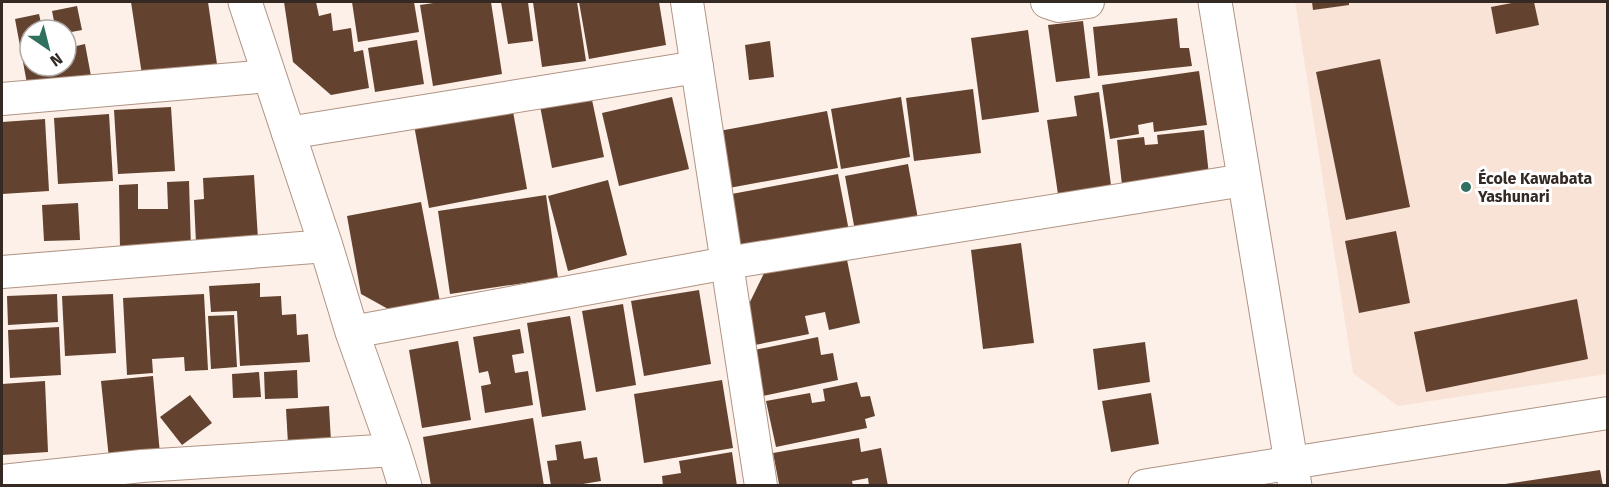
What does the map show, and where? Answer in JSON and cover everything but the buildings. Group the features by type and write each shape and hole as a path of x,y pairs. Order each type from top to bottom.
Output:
{"street":[{"path":"245,2 352,332 405,486"},
{"path":"687,2 761,486"},
{"path":"1047,2 1059,6 1088,2"},
{"path":"1215,2 1293,474"},
{"path":"288,133 697,68"},
{"path":"2,99 269,76"},
{"path":"352,332 727,263 1244,180"},
{"path":"2,272 326,246"},
{"path":"1145,486 1293,474 1607,416"},
{"path":"2,481 141,476 394,450"}],"shaded area":[{"name":"École Kawabata Yashunari","path":"1295,2 1607,2 1607,374 1398,406 1353,373"}],"place":[{"name":"École Kawabata Yashunari","path":"1466,187"}]}
